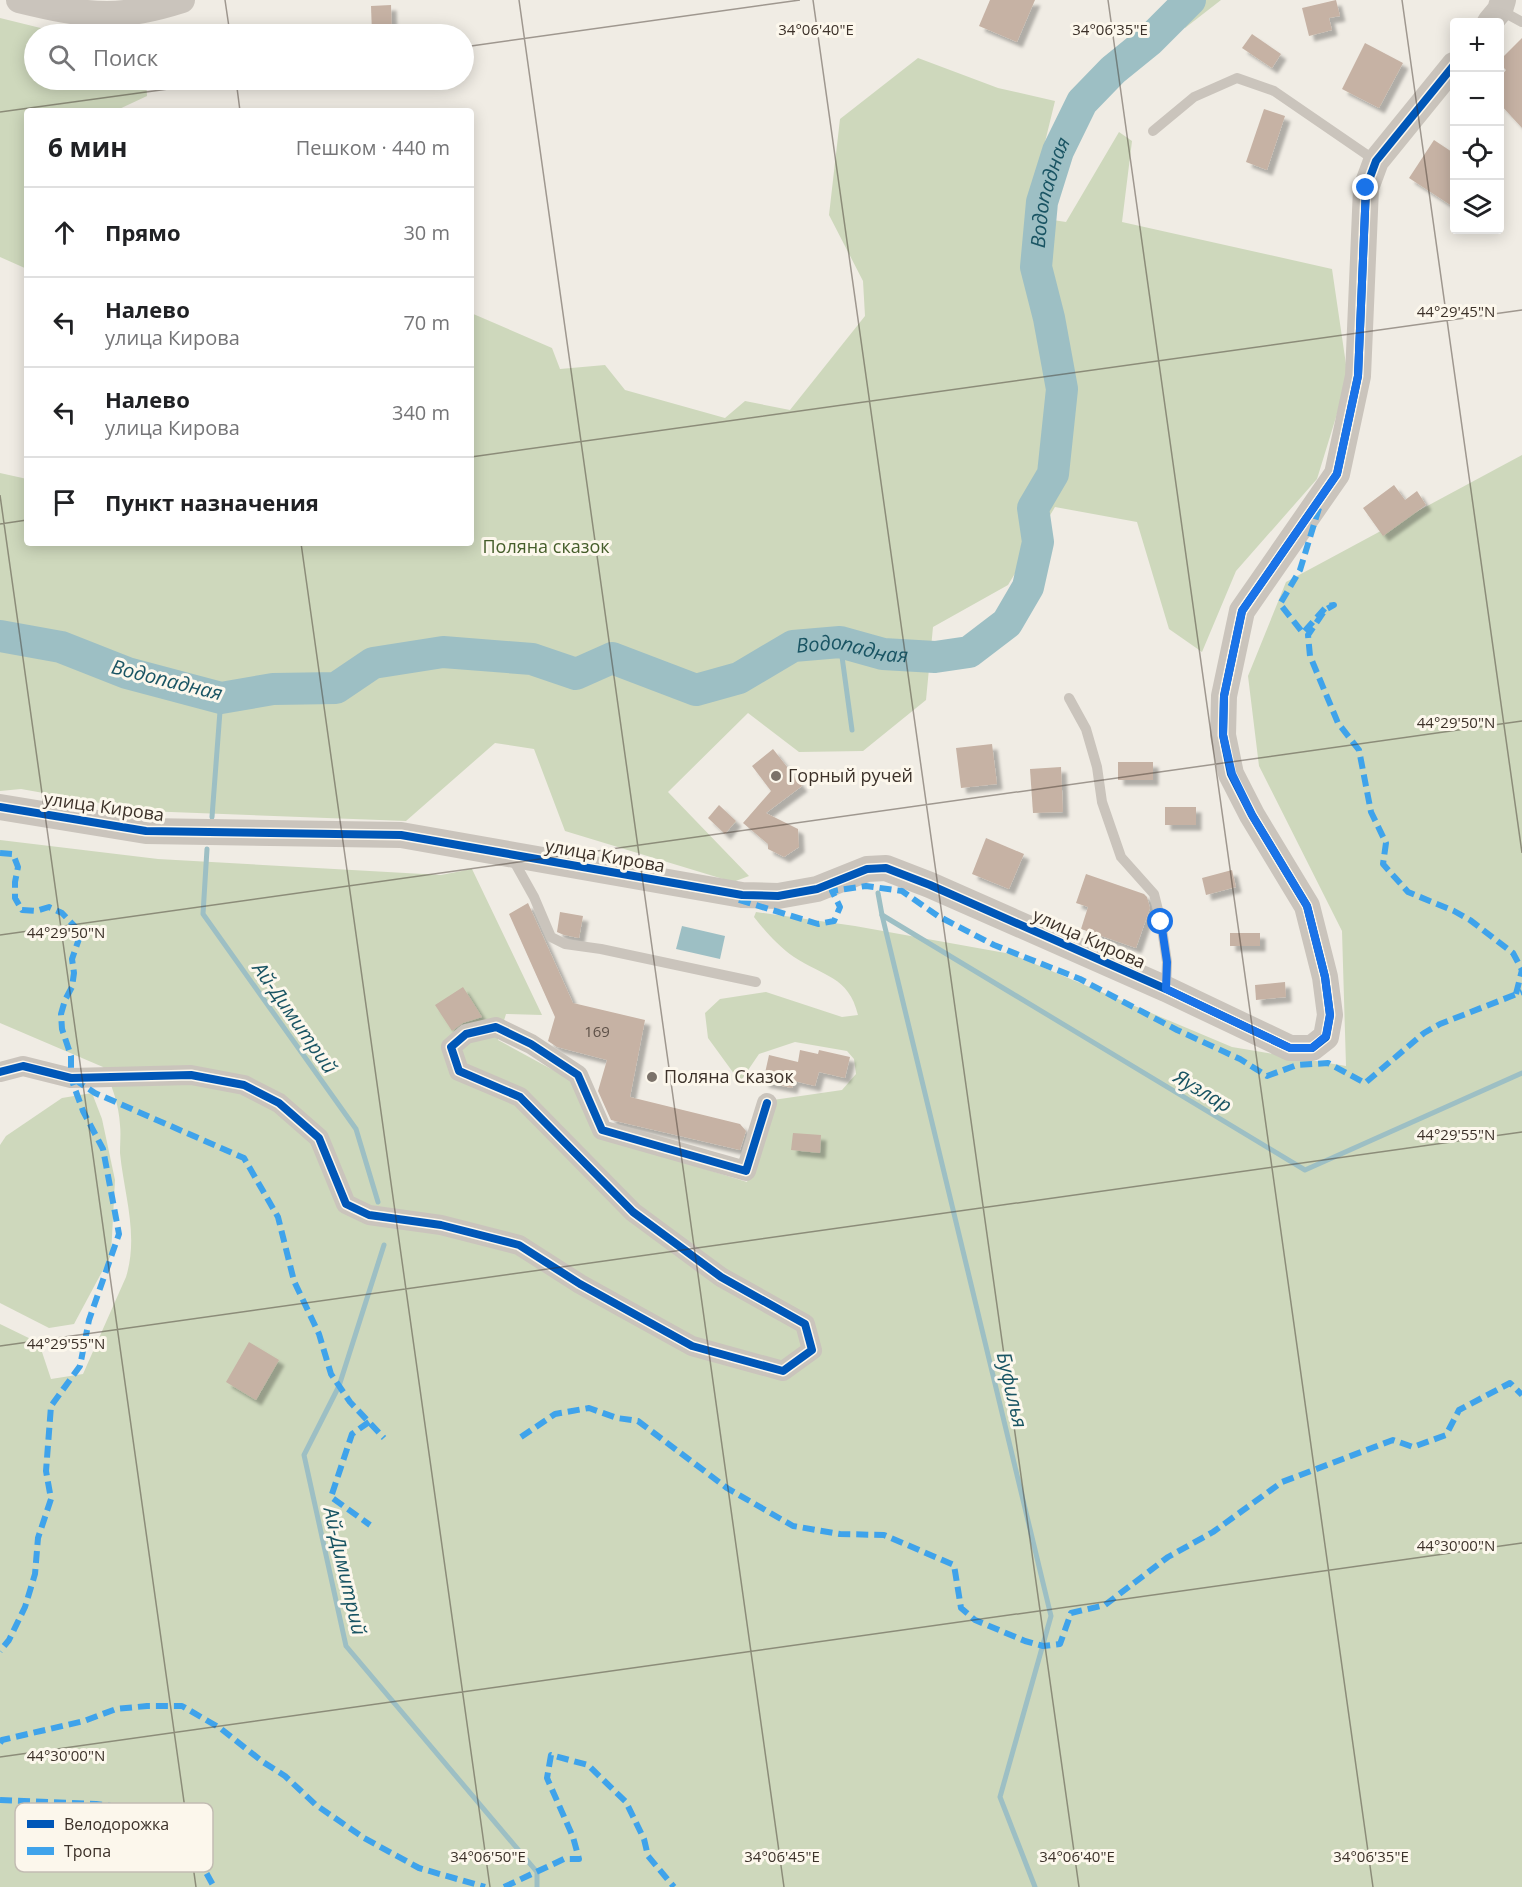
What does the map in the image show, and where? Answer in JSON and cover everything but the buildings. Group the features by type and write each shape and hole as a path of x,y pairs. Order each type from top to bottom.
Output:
{"street":[{"path":"19,0 57,9 108,14 161,6 182,0"},
{"name":"улица Кирова","path":"0,807 146,831 401,835 742,895 778,896 807,891 867,869 886,868 941,889 1166,989 1290,1048 1312,1048 1326,1036 1330,1015 1325,977 1307,906 1252,815 1232,774 1223,735 1224,696 1242,611 1337,474 1358,376 1366,188 1376,161 1450,71"},
{"path":"0,1072 23,1066 71,1078 191,1075 244,1085 279,1103 319,1138 346,1204 369,1215 441,1225 519,1245 580,1284 692,1346 783,1371 812,1350 805,1324 721,1277 633,1212 520,1097 459,1071 451,1047 466,1034 496,1027 531,1044 578,1075 602,1130 746,1171 767,1103"}],"lane":[{"path":"1498,11 1522,22"},
{"path":"1153,131 1194,97 1237,78 1274,91 1376,161"},
{"path":"1069,698 1086,729 1097,767 1102,802 1121,857 1154,894 1167,962 1166,989"},
{"path":"509,853 534,897 551,937 565,944 601,949 756,982"}],"green space":[{"path":"1185,0 1221,0 1185,28"},
{"path":"0,18 24,24 24,90 147,90 147,96 121,108 24,108 24,268 0,257"},
{"name":"Поляна сказок","path":"918,58 998,88 1055,101 1027,216 1066,222 1119,132 1132,141 1122,222 1332,269 1348,378 1317,479 1236,571 1202,652 1169,629 1137,522 1055,507 1008,585 933,627 926,700 863,751 799,752 748,713 668,792 749,876 733,882 565,831 534,749 495,743 406,821 145,811 21,789 0,791 0,473 24,478 24,546 474,546 474,314 552,348 560,369 605,365 625,390 725,418 745,401 790,410 865,316 863,281 829,215 840,119"},
{"path":"1522,455 1522,1887 0,1887 0,1324 39,1343 51,1379 83,1374 126,1277 130,1261 131,1230 120,1153 118,1110 103,1067 0,1023 0,840 158,859 441,875 472,869 542,1015 506,1014 498,1040 575,1082 599,1136 747,1182 773,1100 842,1090 856,1074 854,1059 847,1051 795,1042 759,1054 740,1082 708,1038 705,1013 720,999 766,992 842,1017 858,1015 848,992 833,978 794,957 783,948 754,917 756,912 855,926 1011,954 1232,1047 1346,1066 1342,931 1259,766 1248,676 1286,582"},
{"path":"92,1093 102,1119 115,1180 111,1255 74,1324 49,1328 0,1303 0,1145 6,1136 62,1098"}],"water":[{"path":"682,926 725,936 720,959 676,949"}],"waterway":[{"name":"Водопадная","path":"0,636 61,647 127,673 221,698 273,689 336,688 373,663 443,652 532,659 576,674 612,658 696,690 739,678 793,646 840,642 883,654 935,657 969,652 1007,623 1028,587 1038,542 1033,508 1053,474 1062,389 1049,318 1036,267 1042,202 1058,151 1082,102 1113,70 1150,40 1190,0"},
{"name":"Яузлар","path":"840,642 852,730"},
{"name":"Ай-Димитрий","path":"212,817 221,698"},
{"name":"Ай-Димитрий","path":"207,849 203,914 356,1129 378,1202"},
{"name":"Буфилья","path":"878,893 1051,1616 1000,1797 1035,1887"},
{"name":"Яузлар","path":"882,915 1305,1170 1522,1073"},
{"name":"Ай-Димитрий","path":"384,1245 339,1386 304,1455 346,1646 537,1872 537,1887"}],"marked path":[{"path":"1319,508 1300,570 1280,604 1303,633 1327,606 1334,605 1325,610 1308,635 1310,656 1338,723 1359,750 1371,812 1386,843 1383,864 1408,892 1470,920 1513,953 1522,970"},
{"path":"0,853 13,854 18,867 15,898 22,910 36,911 49,907 62,913 81,933 72,959 74,973 72,987 61,1014 62,1029 71,1056 71,1078 83,1111 103,1149 119,1234 89,1320 80,1366 51,1406 46,1471 51,1499 38,1538 35,1574 25,1607 9,1640 0,1651"},
{"path":"739,900 818,924 834,921 840,907 832,891 866,886 902,891 938,916 994,945 1080,979 1177,1030 1240,1059 1267,1076 1297,1065 1328,1063 1365,1083 1424,1033 1440,1024 1522,992"},
{"path":"1516,994 1522,970"},
{"path":"74,1079 95,1093 244,1158 278,1217 294,1281 319,1334 331,1374 350,1402 384,1438"},
{"path":"521,1437 555,1414 589,1408 617,1418 638,1421 727,1488 793,1526 840,1534 884,1535 954,1565 961,1608 975,1620 1043,1646 1060,1644 1071,1613 1105,1605 1168,1557 1213,1532 1282,1482 1393,1440 1413,1447 1446,1435 1459,1410 1510,1383 1522,1395"},
{"path":"369,1422 352,1434 331,1497 370,1525"},
{"path":"0,1743 2,1740 84,1721 116,1709 182,1706 220,1728 263,1762 285,1776 316,1805 364,1838 419,1868 485,1887"},
{"path":"504,1887 564,1859 579,1859 573,1837 547,1778 551,1755 588,1765 626,1802 644,1839 648,1856 674,1887"},
{"path":"0,1800 72,1803"},
{"path":"206,1872 214,1887"}],"cycle path":[{"path":"0,807 146,831 401,835 742,895 778,896 817,889 867,869 886,868 930,885 1166,989 1290,1048 1312,1048 1326,1037 1330,1015 1325,977 1307,906 1252,815 1231,774 1223,735 1224,696 1242,611 1337,474 1358,376 1366,188 1376,161 1450,70"},
{"path":"0,1072 23,1066 71,1078 191,1075 244,1085 279,1103 319,1138 346,1204 369,1215 441,1225 519,1245 580,1284 692,1346 783,1371 812,1350 805,1324 721,1277 633,1212 520,1097 459,1071 451,1047 466,1034 496,1027 531,1044 578,1075 602,1130 746,1171 767,1103"}],"place":[{"name":"Горный ручей","path":"776,776"},
{"name":"Поляна Сказок","path":"652,1077"}],"route":[{"path":"1161,922 1167,962 1166,989 1290,1048 1312,1048 1326,1036 1330,1015 1325,977 1307,906 1252,815 1232,774 1223,735 1224,696 1242,611 1337,474 1358,376 1366,188"}]}
